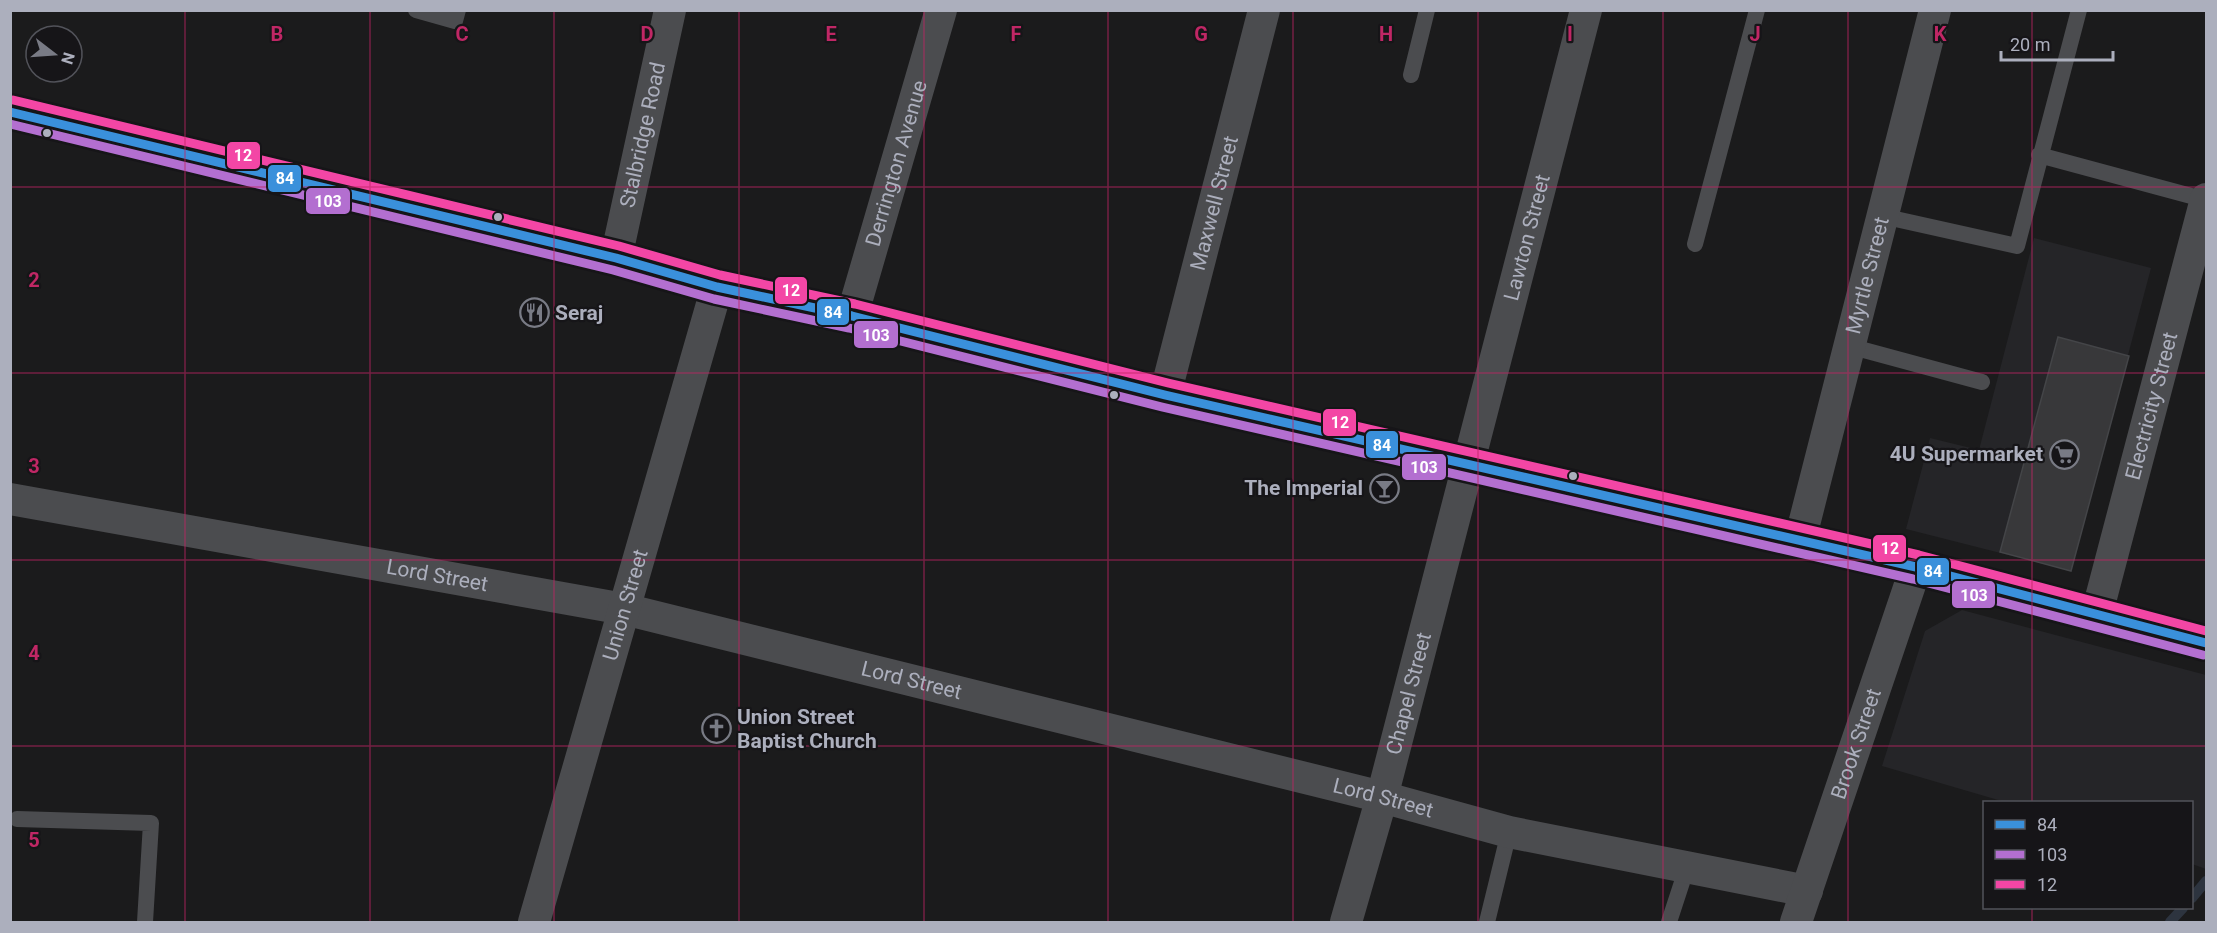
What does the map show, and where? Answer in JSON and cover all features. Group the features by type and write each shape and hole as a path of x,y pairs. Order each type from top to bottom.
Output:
{"main road":[{"path":"10,112 616,258 717,287 852,316 1165,395 1916,567 2206,643"}],"street":[{"name":"Stalbridge Road","path":"616,258 670,10"},
{"name":"Derrington Avenue","path":"852,316 941,10"},
{"name":"Maxwell Street","path":"1165,395 1264,10"},
{"name":"Lawton Street","path":"1467,463 1586,10"},
{"name":"Myrtle Street","path":"1800,540 1935,10"},
{"name":"Electricity Street","path":"2097,613 2206,199"},
{"name":"Union Street","path":"534,922 717,287"},
{"name":"Chapel Street","path":"1346,922 1382,797 1467,463"},
{"name":"Lord Street","path":"10,499 624,609 1382,797 1509,832 1807,891"},
{"name":"Brook Street","path":"1796,922 1916,567"}],"lane":[{"path":"416,10 455,21 458,10"},
{"path":"1411,75 1427,10"},
{"path":"1695,244 1757,10"},
{"path":"1882,216 2017,246 2079,10"},
{"path":"2040,155 2206,199"},
{"path":"1849,346 1982,382"},
{"path":"17,819 151,824 145,922"},
{"path":"1486,922 1509,832"},
{"path":"1669,922 1687,867"}],"shaded area":[{"path":"2034,238 2151,268 2071,571 1906,529 1930,438 1979,450"},
{"path":"1962,610 2206,675 2206,869 2193,864 2193,801 2002,801 1882,766 1925,631"}],"building":[{"name":"4U Supermarket","path":"2058,337 2129,356 2071,571 2000,552"}],"waterway":[{"path":"2193,897 2206,881"},
{"path":"2170,922 2182,909"}],"transit line":[{"name":"12","path":"13,100 619,246 720,275 855,304 1168,383 1919,555 2206,631"},
{"name":"84","path":"10,112 616,258 717,287 852,316 1165,395 1916,567 2206,643"},
{"name":"103","path":"10,124 613,270 714,299 849,328 1162,407 1913,579 2203,655"}],"place":[{"name":"Seraj","path":"534,313"},
{"name":"4U Supermarket","path":"2064,454"},
{"name":"The Imperial","path":"1384,488"},
{"name":"Union Street Baptist Church","path":"716,729"}]}
